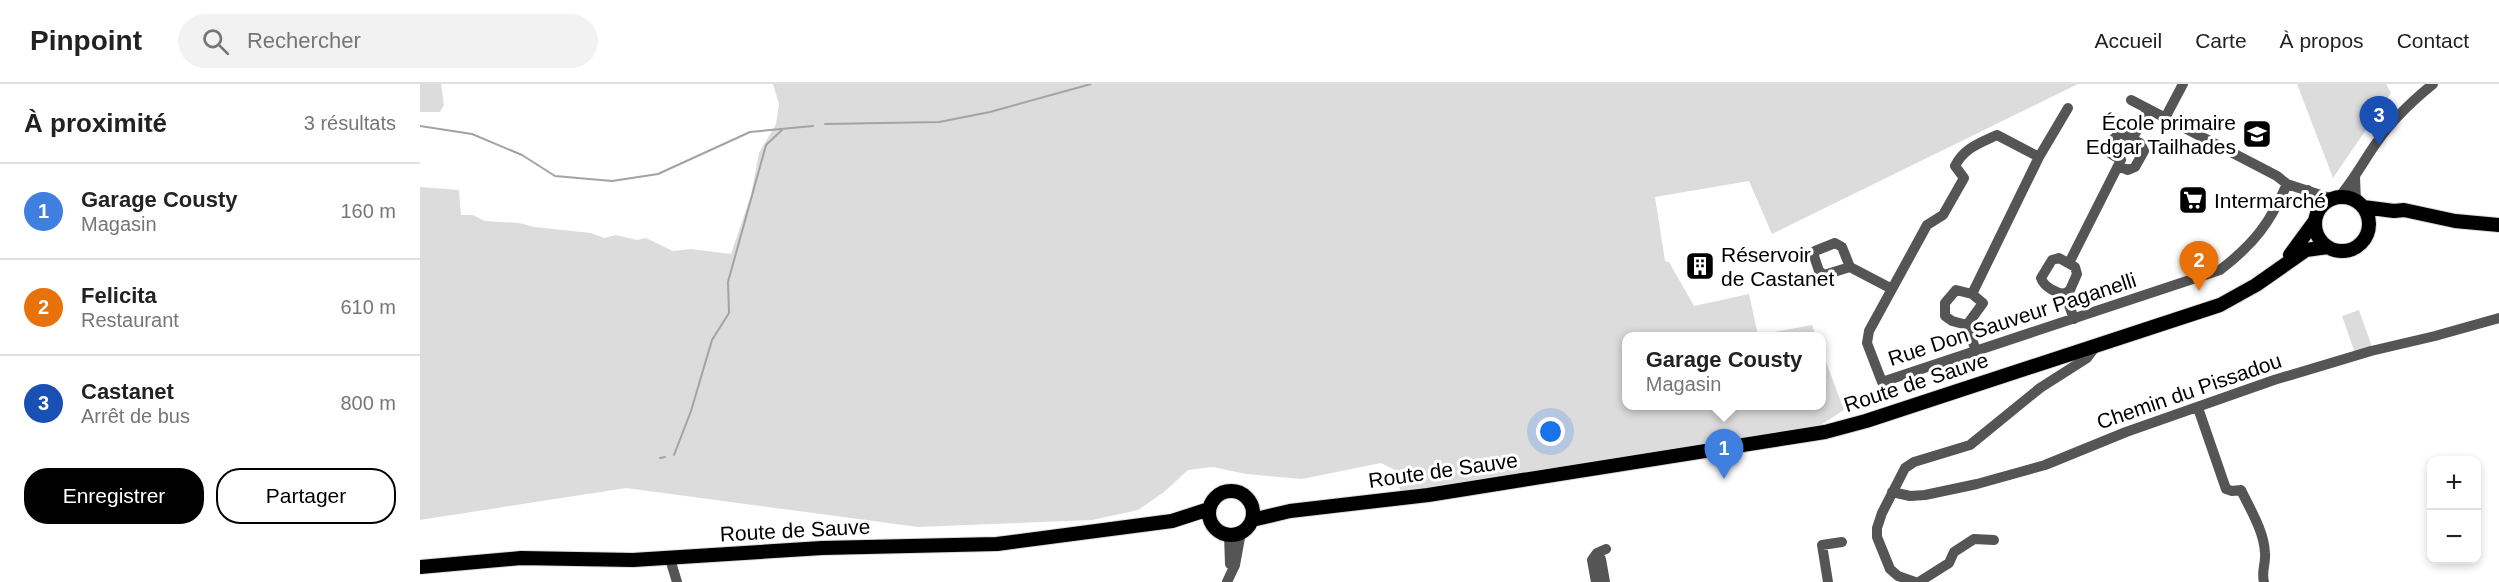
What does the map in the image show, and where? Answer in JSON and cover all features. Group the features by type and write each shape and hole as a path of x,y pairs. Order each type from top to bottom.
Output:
{"main road":[{"path":"2359,204 2367,214 2368,229 2363,240 2353,248 2336,250 2328,247 2318,236 2316,218 2320,208 2336,198 2394,212"},
{"path":"2368,229 2394,212 2403,210 2455,221 2499,225"},
{"name":"Route de Sauve","path":"2286,262 2316,218"},
{"name":"Route de Sauve","path":"1252,512 1290,511 1428,495 1825,432 1866,421 2220,305 2256,285 2306,250 2328,247"},
{"path":"1229,491 1243,494 1252,512 1235,534 1214,527 1209,510 1215,497 1229,491"},
{"name":"Route de Sauve","path":"420,567 521,558 670,559 822,548 998,544 1172,521 1209,510"},
{"name":"Route de Sauve","path":"1172,521 1198,522 1214,527"}],"street":[{"path":"2165,118 2183,84"},
{"path":"2131,100 2277,176 2285,188 2307,190 2336,198 2356,176 2377,142 2397,117 2433,84"},
{"path":"1972,294 2039,157 2067,108"},
{"path":"2132,139 2148,110"},
{"path":"2069,263 2121,160 2110,154 2109,145 2115,136 2121,133 2140,143 2144,151 2135,168 2128,170 2118,166"},
{"name":"Rue Don Sauveur Paganelli","path":"2039,157 1997,135 1972,146 1959,157 1955,166 1964,178 1943,215 1927,225 1869,331 1867,343 1882,382 2220,270 2246,250 2260,234 2285,188"},
{"path":"2356,176 2359,204"},
{"path":"2307,190 2316,206 2316,218"},
{"path":"2059,258 2069,263 2075,267 2077,274 2070,290 2065,294 2043,283 2041,278 2052,260 2059,258"},
{"path":"1850,267 1892,289"},
{"path":"1956,290 1972,294 1983,303 1967,325 1952,321 1945,316 1945,303 1956,290"},
{"path":"2065,294 2074,319"},
{"name":"Chemin du Pissadou","path":"1892,492 1910,496 1925,495 1977,484 2045,465 2126,432 2274,380 2372,351 2499,318"},
{"path":"1967,325 1976,351"},
{"path":"1994,540 1974,539 1954,552 1949,563 1917,582 1898,576 1890,569 1877,537 1877,528 1905,468 1914,462 1970,444 2040,388 2087,358 2096,346"},
{"path":"2198,408 2226,489 2241,490 2257,523 2265,553 2262,575 2264,582"},
{"path":"1227,582 1235,534"},
{"path":"1828,582 1822,545 1842,542"},
{"path":"1596,582 1592,560 1601,552 1605,582"},
{"path":"670,559 677,582"}],"shaded area":[{"path":"420,84 441,84 444,105 440,112 420,112"},
{"path":"773,84 2078,84 1772,234 1749,181 1655,197 1665,261 1669,262 1694,306 1749,294 1757,332 1622,332 1622,410 1826,410 1826,362 1844,410 1816,428 1401,493 1395,470 1381,463 1302,479 1246,474 1213,467 1188,470 1164,492 1138,510 1092,520 918,527 626,488 420,520 420,187 459,190 461,215 473,215 485,221 519,223 534,227 591,233 604,238 616,235 637,240 646,238 673,251 691,249 731,254 751,195 759,153 776,124 779,104"},
{"path":"2297,84 2386,84 2391,93 2333,178"},
{"path":"2359,310 2372,347 2355,353 2342,316"},
{"path":"1812,325 1815,332 1774,332"}],"waterway":[{"path":"825,124 939,122 990,112 1091,84"},
{"path":"420,126 472,134 522,155 555,176 612,181 658,174 750,132 813,126"},
{"path":"674,455 691,411 712,340 729,313 728,282 766,145 782,130"},
{"path":"660,458 665,457"}],"place":[{"name":"École primaire Edgar Tailhades","path":"2257,134"},
{"name":"Castanet","path":"2379,146"},
{"name":"Intermarché","path":"2193,200"},
{"name":"Réservoir de Castanet","path":"1700,266"},
{"name":"Felicita","path":"2199,291"},
{"name":"Garage Cousty","path":"1724,479"}]}
